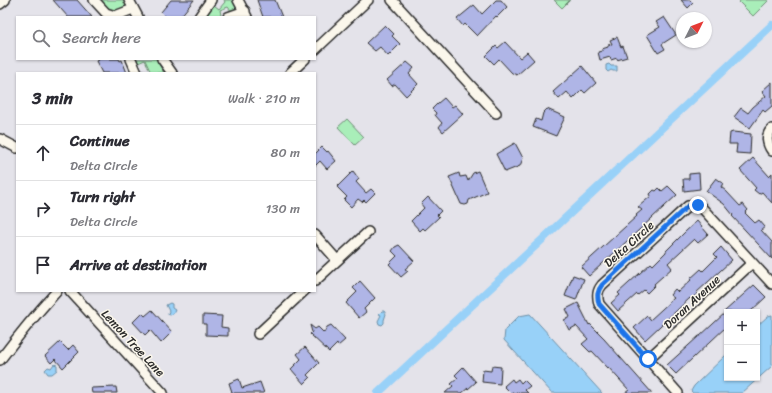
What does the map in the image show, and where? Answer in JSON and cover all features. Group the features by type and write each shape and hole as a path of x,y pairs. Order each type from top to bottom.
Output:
{"street":[{"path":"0,4 4,0"},
{"path":"94,0 106,13 116,16 134,9"},
{"path":"200,16 211,0"},
{"path":"234,16 246,14 238,0"},
{"path":"316,49 368,0"},
{"path":"392,0 496,113"},
{"path":"131,60 137,72"},
{"path":"163,60 171,72"},
{"path":"291,72 304,60"},
{"path":"772,129 768,139 769,146 772,151"},
{"path":"0,139 16,147"},
{"name":"Delta Circle","path":"678,393 599,304 597,294 599,289 688,206 694,204 702,208 772,284"},
{"path":"316,280 368,232"},
{"path":"316,236 337,260"},
{"name":"Doran Avenue","path":"648,359 752,262"},
{"path":"0,360 20,333 56,292"},
{"name":"Lemon Tree Lane","path":"71,292 164,393"},
{"path":"258,334 303,292"}],"green space":[{"path":"101,0 127,0 128,3 124,9 112,12"},
{"path":"224,0 237,0 237,8 232,12 228,7 220,10 221,15 219,16 205,16 214,5 219,9 225,2"},
{"path":"554,0 570,0 562,8"},
{"path":"741,0 769,0 753,16 739,2"},
{"path":"137,60 145,60 138,63"},
{"path":"145,60 157,60 163,72 151,72"},
{"path":"347,119 364,137 355,145 338,127"}],"water":[{"path":"609,64 611,66 617,66 617,71 611,70 608,72 606,70 606,65"},
{"path":"170,303 172,304 172,308 175,310 173,314 170,315 168,314 169,311 166,305"},
{"path":"382,311 386,314 382,325 379,324 378,321 381,315 379,314"},
{"path":"530,314 602,393 552,393 504,340 505,330 519,316"},
{"path":"772,315 772,366 760,377 760,323 768,316"},
{"path":"724,357 724,381 755,381 742,393 693,393 691,391 694,386"},
{"path":"54,364 57,365 57,370 52,374 48,374 45,370 48,367 51,368"}],"building":[{"path":"53,0 77,0 91,16 67,16"},
{"path":"171,0 194,0 181,16 165,16 161,12"},
{"path":"257,0 275,0 282,16 263,16"},
{"path":"496,0 501,0 507,7 477,36 465,24 463,26 457,19 474,5 482,14"},
{"path":"681,0 690,0 693,3 688,8"},
{"path":"664,17 676,35 662,44 665,49 658,53 647,35 660,27 656,22"},
{"path":"385,25 394,34 392,36 400,44 388,56 380,47 375,51 366,43"},
{"path":"617,37 621,47 623,46 627,57 611,60 610,57 600,60 598,52 612,44 610,40"},
{"path":"505,42 520,58 527,52 534,60 517,75 512,73 499,59 494,64 486,56 496,46 498,48"},
{"path":"122,60 127,72 102,72 96,61"},
{"path":"407,62 414,68 409,74 418,84 406,96 395,84 392,86 387,80"},
{"path":"582,66 596,83 585,93 582,90 573,99 567,92 559,99 553,92"},
{"path":"772,82 772,106 765,112 763,110 750,128 734,117 741,108 748,113 766,96 762,91"},
{"path":"444,98 452,107 455,105 463,114 443,132 439,127 442,123 432,109"},
{"path":"547,109 565,117 556,136 533,127 536,119 541,121 543,113"},
{"path":"730,133 751,134 750,154 736,153 737,144 729,144"},
{"path":"515,143 523,158 520,166 505,172 496,154"},
{"path":"322,147 327,152 328,151 336,161 327,169 320,161 316,165 316,153"},
{"path":"753,158 769,176 772,173 772,203 762,192 759,194 754,190 756,188 740,170"},
{"path":"353,171 359,179 356,182 366,193 371,189 375,193 366,202 364,200 362,202 358,199 351,207 344,200 347,197 337,187"},
{"path":"478,171 487,192 469,200 468,204 461,204 449,177 459,173 460,177 466,176 468,181 473,173"},
{"path":"699,173 700,189 684,191 683,179 689,179 689,174"},
{"path":"716,178 723,183 721,187 740,206 743,204 748,210 745,213 755,223 759,220 765,227 761,230 772,242 772,259 732,216 733,215 724,204 706,191"},
{"path":"668,186 677,195 589,276 581,267 637,216 636,215 642,210 638,207 651,196 650,194 654,190 656,191 659,188 662,191"},
{"path":"428,197 441,211 437,215 439,217 425,230 423,228 420,231 411,221 424,208 421,204"},
{"path":"697,221 708,234 698,243 694,239 668,263 672,268 654,284 655,285 647,293 644,290 638,295 637,294 618,311 611,303 620,295 618,293 651,263 653,265"},
{"path":"399,245 414,261 405,269 408,271 401,277 389,264 397,256 392,251"},
{"path":"721,247 732,260 696,293 697,294 691,299 690,298 645,340 634,328 647,316 650,320 674,298 670,295 675,289 678,292 701,269 703,271 717,257 714,254"},
{"path":"573,275 584,279 576,300 565,296"},
{"path":"360,281 375,298 364,309 366,312 359,318 346,303 357,292 353,288"},
{"path":"754,285 766,297 753,309 727,309"},
{"path":"578,303 589,325 590,324 605,339 652,393 625,393 629,390 592,351 590,352 582,344 588,339 576,326 569,330 564,320 570,317 566,309"},
{"path":"152,310 172,332 161,343 150,330 145,335 133,322 142,313 145,316"},
{"path":"724,314 724,329 676,374 667,365"},
{"path":"203,315 222,316 221,327 228,328 228,336 206,335 206,324 203,324"},
{"path":"310,325 315,329 318,327 324,333 327,327 331,325 345,340 338,346 337,344 329,352 310,334 312,332"},
{"path":"60,342 68,350 73,345 79,352 63,368 55,359 51,363 45,356"},
{"path":"305,347 319,363 307,375 310,378 304,384 291,369 301,359 297,354"},
{"path":"492,366 501,367 500,384 482,382 483,370 491,371"},
{"path":"463,367 476,382 462,393 445,393 453,386 451,384 458,378 455,375"},
{"path":"239,379 242,388 260,382 264,393 231,393 229,383"},
{"path":"512,379 514,382 518,379 521,383 524,380 530,386 525,390 528,393 511,393 504,386"},
{"path":"116,387 117,393 92,393 91,388"}],"waterway":[{"path":"378,393 772,25"}],"route":[{"path":"648,359 599,304 597,294 602,285 688,206 694,204 698,205"}]}
